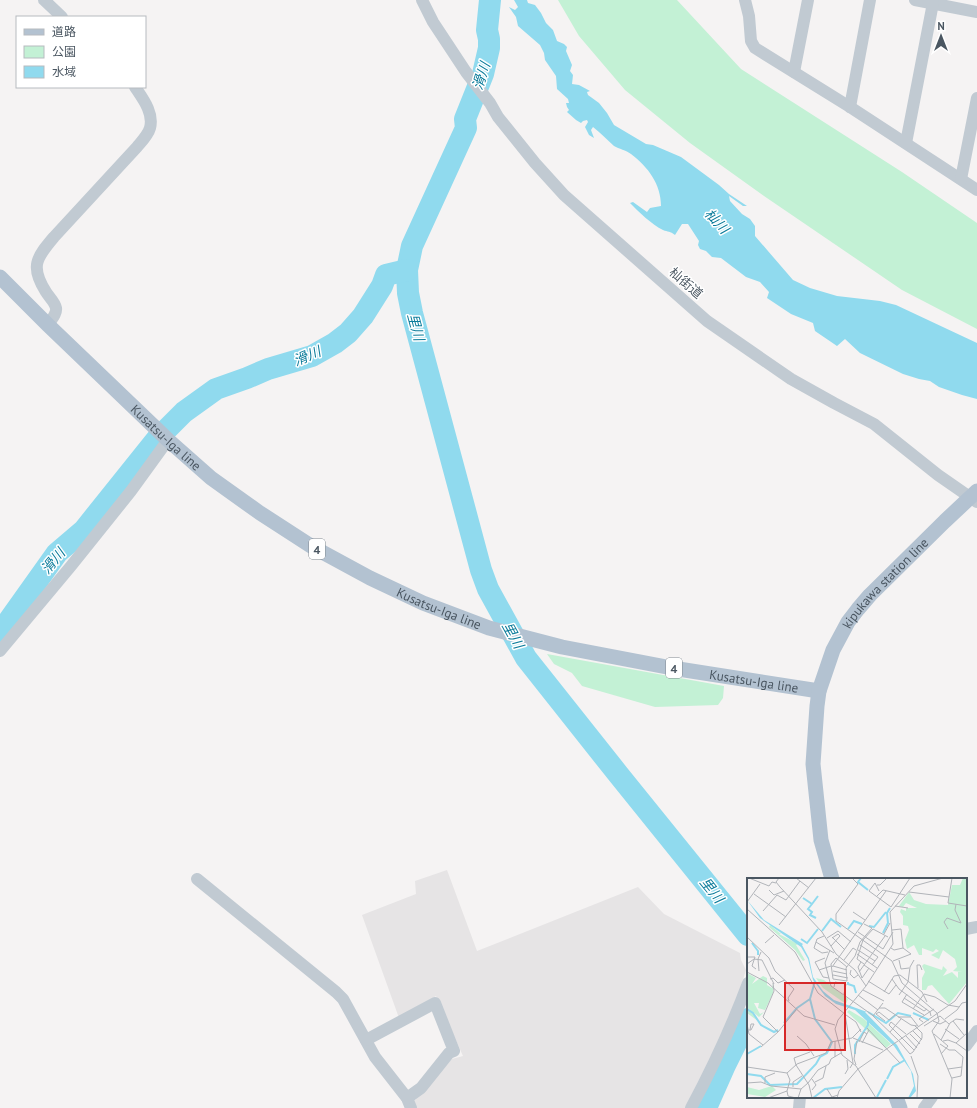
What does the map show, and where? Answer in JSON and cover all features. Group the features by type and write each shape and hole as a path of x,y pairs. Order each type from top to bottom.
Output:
{"main road":[{"name":"Kusatsu-Iga line","path":"0,277 163,436 211,478 260,513 311,546 370,578 422,603 489,628 562,647 672,668 819,692"},
{"name":"kipukawa station line","path":"819,692 833,650 848,622 858,609 870,595 945,521 975,497"},
{"path":"819,692 816,706 813,764 821,840 832,878"},
{"path":"896,1098 900,1108"}],"street":[{"path":"44,0 61,16"},
{"name":"杣街道","path":"422,0 433,22 466,72 490,103 502,123 564,195 707,320 791,379 874,424 938,475 975,497"},
{"path":"745,0 749,16 751,41 755,48 850,107 977,190"},
{"path":"794,72 808,0"},
{"path":"850,107 870,0"},
{"path":"915,0 977,12"},
{"path":"906,143 933,3"},
{"path":"48,325 56,309 36,270 37,261 42,251 137,147 150,129 151,119 148,106 136,88"},
{"path":"961,179 977,98"},
{"path":"0,651 122,503 163,436"},
{"path":"197,879 343,999 375,1057 409,1103 449,1053 454,1051 435,1003 366,1040"},
{"path":"967,929 977,927"},
{"path":"691,1108 734,1020 747,987"},
{"path":"967,1045 977,1031"},
{"path":"799,1108 800,1098"},
{"path":"924,1108 931,1098"}],"shaded area":[{"path":"447,870 477,951 638,887 664,914 740,953 741,960 746,970 731,1017 685,1108 414,1108 414,1101 452,1059 463,1056 436,996 399,1018 362,915 416,894 415,881"}],"green space":[{"path":"558,0 677,0 741,69 902,172 977,223 977,329 902,290 764,196 690,143 625,90 579,36"},
{"path":"547,654 724,686 723,698 718,705 655,707 582,686 572,673 554,664"}],"water":[{"name":"杣川","path":"514,0 527,0 528,3 535,5 546,23 553,30 557,41 567,47 566,51 572,65 570,71 573,75 572,84 579,85 590,91 587,92 588,95 599,103 614,125 646,144 653,145 681,157 747,206 743,206 729,196 730,201 742,214 750,219 755,226 755,236 793,280 810,288 837,296 880,301 896,305 977,343 977,399 939,387 930,381 903,374 860,353 845,339 837,346 815,331 813,323 791,314 767,298 769,292 760,282 746,277 721,258 712,257 706,251 700,249 698,245 699,241 688,224 682,224 675,235 659,228 645,218 630,203 633,202 647,212 650,208 661,206 659,190 656,183 648,170 637,159 629,153 614,146 593,127 591,130 594,138 589,135 585,127 588,122 587,120 581,123 567,112 569,110 566,103 569,103 568,99 557,89 556,76 545,60 544,53 540,45 518,26 516,17 509,7 515,10 518,7"}],"waterway":[{"name":"里川","path":"490,0 487,30 489,48 483,74 465,119 466,128 412,246 407,270 408,293 412,313 481,570 488,589 526,658 747,934"},
{"name":"滑川","path":"0,633 57,553 84,530 156,440 184,412 216,389 268,369 312,356 335,343 348,333 363,316 382,286 386,275 407,270"},
{"name":"里川","path":"706,1108 747,1021"}]}
